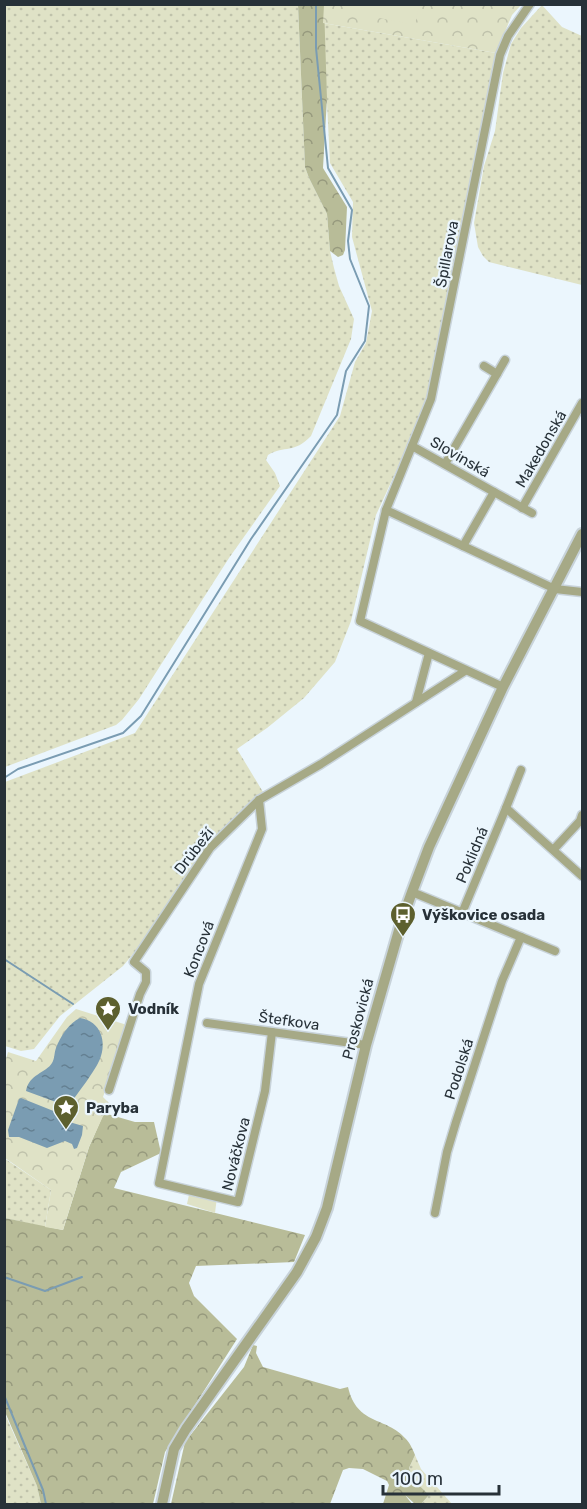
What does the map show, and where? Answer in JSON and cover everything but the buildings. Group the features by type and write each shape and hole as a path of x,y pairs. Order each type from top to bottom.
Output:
{"street":[{"name":"Špillarova","path":"503,687 360,621 386,510 431,399 500,55 508,36 530,4"},
{"path":"445,464 505,360"},
{"path":"484,366 497,374"},
{"name":"Makedonská","path":"522,508 582,403"},
{"name":"Slovinská","path":"412,446 532,513"},
{"name":"Slovinská","path":"463,546 494,492"},
{"path":"386,510 555,589 582,592"},
{"name":"Proskovická","path":"162,1504 174,1449 235,1358 297,1272 316,1238 327,1208 366,1046 399,928 429,847 503,687 582,534"},
{"path":"416,702 429,654"},
{"name":"Drůbeží","path":"109,1090 146,978 146,972 134,962 210,848 259,800 321,764 465,671"},
{"name":"Poklidná","path":"462,913 520,770"},
{"name":"Koncová","path":"159,1183 199,984 262,828 259,800"},
{"path":"506,808 582,876"},
{"path":"554,849 580,821 582,815"},
{"path":"412,892 555,951"},
{"name":"Podolská","path":"435,1213 447,1152 456,1122 502,981 521,937"},
{"name":"Štefkova","path":"207,1023 366,1046"},
{"name":"Nováčkova","path":"159,1183 238,1202 265,1091 272,1032"}],"green space":[{"path":"5,5 298,5 305,167 327,214 334,268 339,286 354,319 351,339 311,436 300,445 268,455 266,460 280,486 229,558 139,699 116,725 5,767"},
{"path":"298,5 324,5 327,98 323,168 347,207 345,250 343,255 338,257 330,251 327,214 305,167"},
{"path":"324,5 521,5 512,15 496,53 323,23"},
{"path":"337,5 419,5 415,25 379,18 379,12"},
{"path":"542,5 562,27 582,36 582,285 489,262 478,247 474,223 484,166 495,131 503,73 511,44 521,28"},
{"path":"323,23 496,53 427,404 376,515 351,621 335,662 304,698 237,749 263,792 209,843 138,948 123,966 60,1016 34,1049 21,1051 5,1046 5,782 135,733 340,416 355,362 366,343 372,311 352,237 353,202 330,163"},
{"path":"76,1009 127,1025 103,1097 109,1103 89,1147 63,1230 45,1227 51,1190 5,1158 4,1065 8,1052 36,1061 67,1017"},
{"path":"104,1113 135,1122 154,1122 161,1153 121,1172 114,1188 305,1235 294,1262 196,1266 189,1283 194,1296 237,1339 165,1452 153,1504 41,1504 37,1486 5,1412 5,1218 63,1230 89,1147"},
{"path":"4,1158 51,1190 45,1227 5,1218"},
{"path":"190,1190 217,1197 215,1213 187,1204"},
{"path":"253,1345 257,1346 256,1353 263,1367 340,1389 348,1387 352,1399 365,1415 390,1427 406,1439 415,1455 409,1468 414,1480 429,1495 421,1504 415,1504 405,1495 412,1504 383,1504 389,1485 387,1481 363,1469 349,1468 343,1470 330,1504 171,1504 185,1442 244,1367"},
{"path":"4,1412 37,1486 41,1504 5,1504"},
{"path":"415,1455 421,1469 452,1504 421,1504 429,1495 414,1480 409,1468"}],"water":[{"path":"80,1018 93,1023 100,1033 103,1046 94,1070 70,1104 64,1105 26,1091 30,1081 52,1063 62,1035 72,1023"},
{"path":"21,1098 61,1114 66,1121 83,1126 77,1148 74,1149 72,1144 65,1141 47,1148 19,1137 9,1137 8,1130"}],"waterway":[{"path":"4,778 18,769 123,733 141,716 251,539 337,415 346,371 365,341 369,306 350,259 348,241 352,210 328,168 316,48 316,4"},
{"path":"4,959 73,1004"},
{"path":"4,1277 45,1291 82,1277"},
{"path":"4,1395 43,1490 46,1504"}],"place":[{"name":"Výškovice osada","path":"403,938"},
{"name":"Vodník","path":"108,1032"},
{"name":"Paryba","path":"66,1131"}]}
